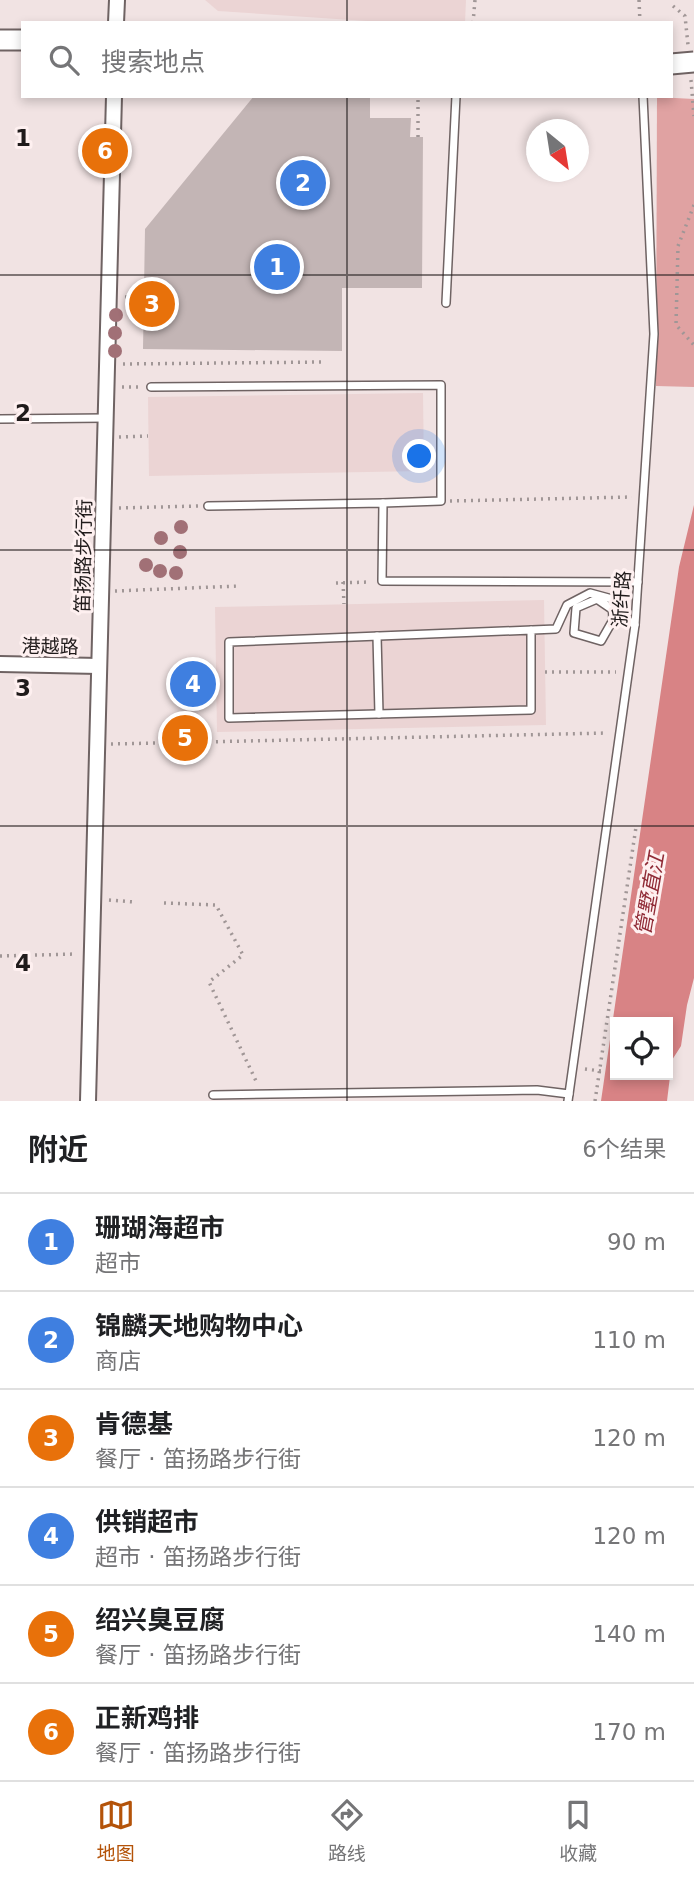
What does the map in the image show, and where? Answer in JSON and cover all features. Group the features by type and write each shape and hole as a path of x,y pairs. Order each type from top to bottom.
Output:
{"street":[{"path":"116,21 117,0"},
{"path":"0,40 21,40"},
{"path":"673,64 694,62"},
{"name":"笛扬路步行街","path":"88,1101 114,98"},
{"name":"港越路","path":"0,664 99,666"}],"lane":[{"path":"446,303 456,98"},
{"name":"浙纤路","path":"569,1098 635,625 654,334 643,98"},
{"path":"151,387 441,385 441,501 208,506"},
{"path":"0,419 106,418"},
{"path":"383,503 382,581 638,582"},
{"path":"531,630 531,710 229,718 229,642 556,629 568,605 590,593 612,599 612,610 613,621 601,641 574,633 576,608 597,599 607,606 616,612 635,625"},
{"path":"377,636 379,714"},
{"path":"213,1095 537,1090 569,1098"}],"path":[{"path":"473,21 475,0"},
{"path":"639,0 640,21"},
{"path":"418,98 418,137"},
{"path":"694,205 678,246 676,325 694,345"},
{"path":"107,365 324,362"},
{"path":"106,387 151,387"},
{"path":"105,438 148,436"},
{"path":"441,501 643,497"},
{"path":"103,508 208,506"},
{"path":"336,583 382,581"},
{"path":"343,582 344,604"},
{"path":"101,592 239,586"},
{"path":"545,671 628,672"},
{"path":"97,744 620,733"},
{"path":"595,1101 636,827"},
{"path":"93,900 135,902"},
{"path":"164,903 216,905 243,955 209,982 262,1094"},
{"path":"0,956 92,953"},
{"path":"573,1067 601,1071"}],"shaded area":[{"path":"205,0 466,0 465,21 367,21 218,11"},
{"path":"657,98 694,99 694,387 656,386"},
{"path":"423,393 424,471 149,476 148,397"},
{"path":"544,600 546,725 217,732 215,607"}],"water":[{"name":"管墅直江","path":"694,505 694,978 681,1046 673,1058 673,1017 613,1017 679,567"},
{"path":"610,1039 610,1080 670,1080 667,1101 601,1101"}],"building":[{"path":"252,98 370,98 370,118 411,118 410,137 423,137 422,288 342,288 342,351 143,349 145,229"}],"place":[{"name":"正新鸡排","path":"105,151"},
{"name":"锦麟天地购物中心","path":"303,183"},
{"name":"珊瑚海超市","path":"277,267"},
{"name":"肯德基","path":"152,304"},
{"name":"供销超市","path":"193,684"},
{"name":"绍兴臭豆腐","path":"185,738"}]}
